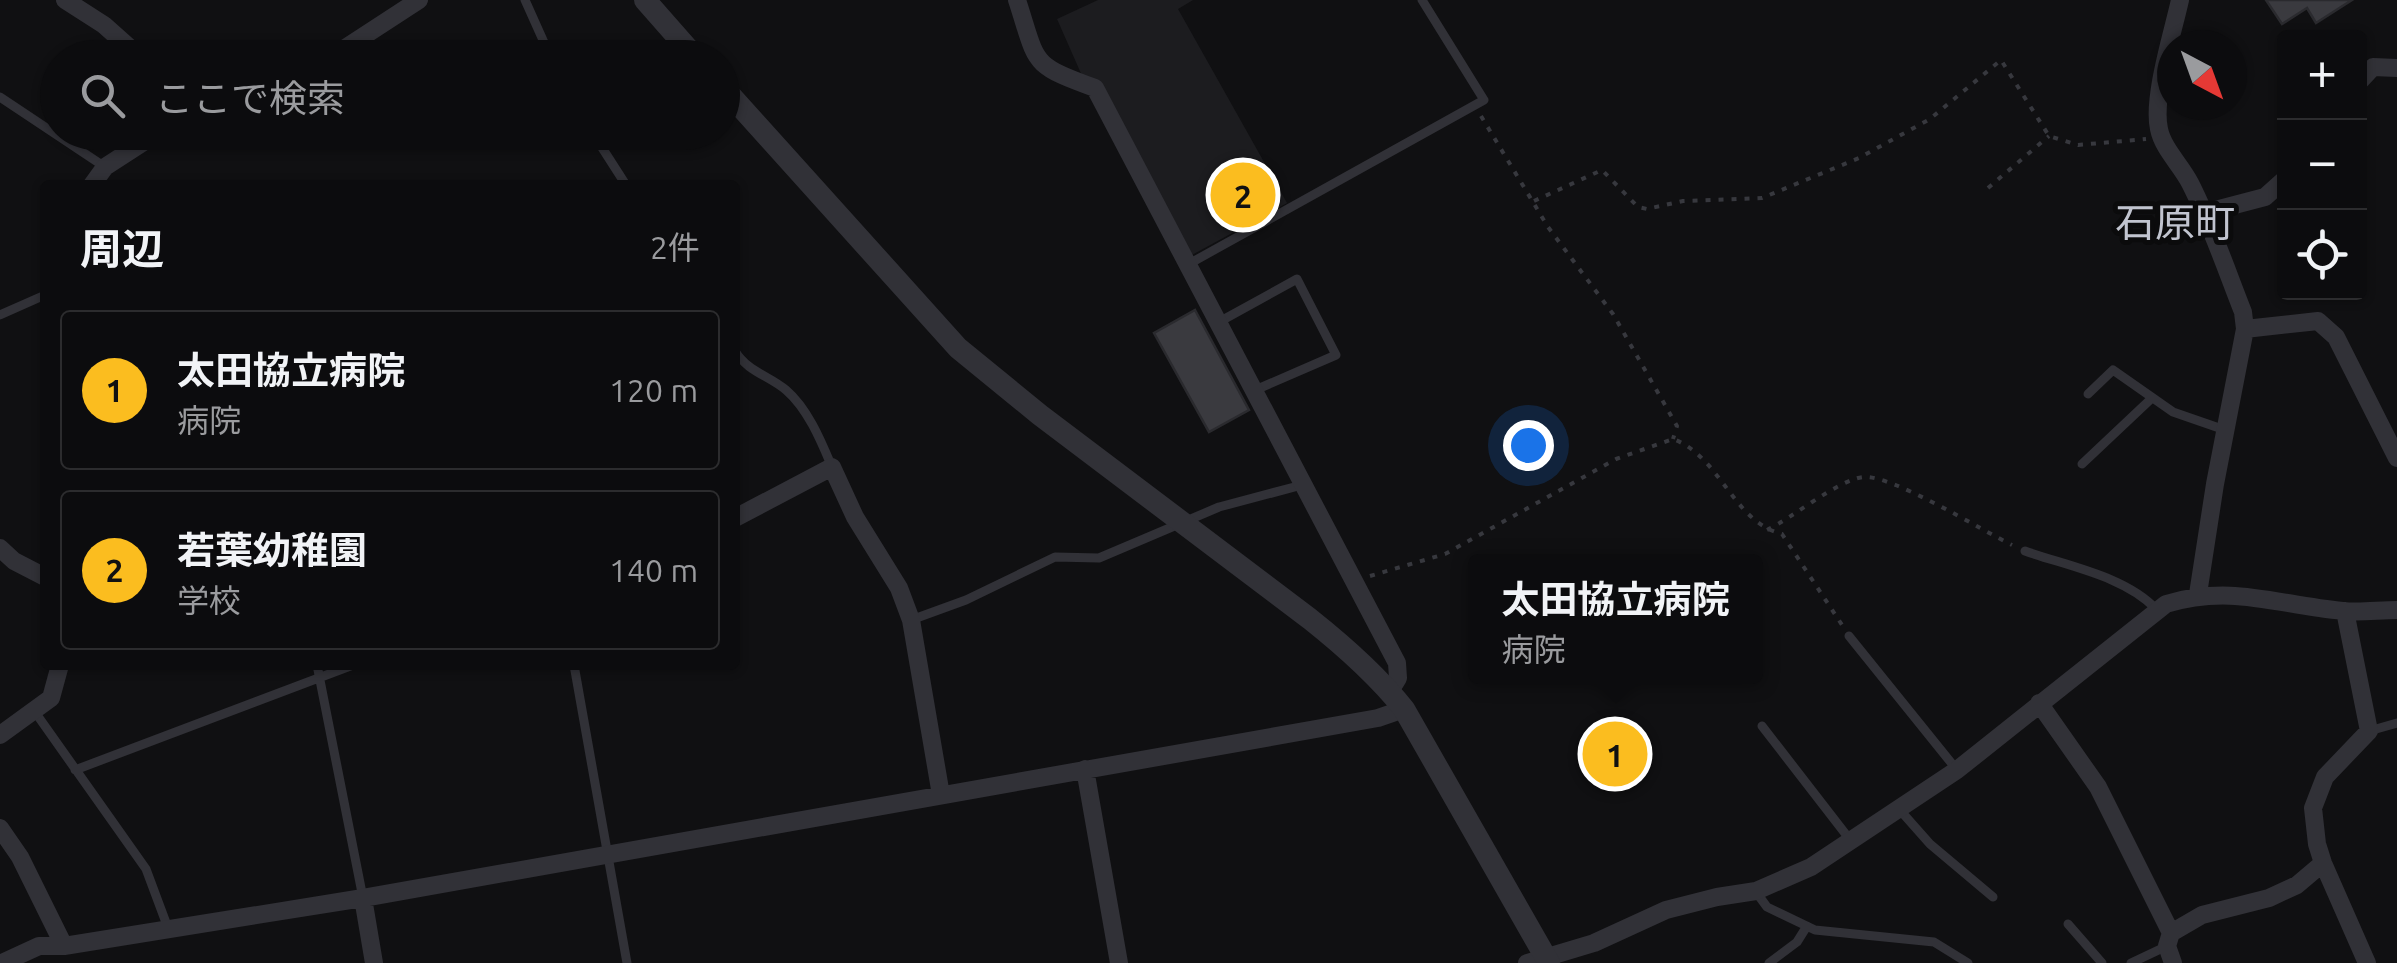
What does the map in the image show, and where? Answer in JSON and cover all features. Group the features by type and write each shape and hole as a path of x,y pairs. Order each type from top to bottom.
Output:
{"street":[{"path":"65,0 121,40"},
{"path":"357,40 418,0"},
{"path":"645,0 680,40"},
{"path":"2,963 38,946 66,955 168,928 363,898 1378,718 1397,700 1397,664 1095,88 1047,70 1035,57 1017,0"},
{"path":"2180,0 2158,126 2204,213 2243,312 2245,329 2198,594"},
{"path":"2367,73 2373,67 2397,68"},
{"path":"740,106 958,348 1337,640 1397,700 1540,961 1686,904 1756,891 1796,875 1957,770 2156,610 2198,594 2345,611 2397,610"},
{"path":"96,180 104,168 132,150"},
{"path":"2204,213 2266,197 2277,187"},
{"path":"2245,329 2304,322 2318,322 2328,329 2336,336 2397,458"},
{"path":"740,515 832,467 854,517 900,588 911,620 941,795"},
{"path":"0,548 14,561 40,574"},
{"path":"2345,611 2369,731 2338,760 2318,790 2312,822 2323,863 2367,963"},
{"path":"0,736 52,698 59,670"},
{"path":"2040,703 2098,787 2170,947 2202,916 2268,898 2297,885 2323,863"},
{"path":"1085,769 1120,963"},
{"path":"0,828 20,857 66,955"},
{"path":"363,898 374,963"}],"lane":[{"path":"524,0 543,40"},
{"path":"1186,265 1484,100 1422,0"},
{"path":"0,97 40,124"},
{"path":"78,150 104,168"},
{"path":"604,150 623,180"},
{"path":"1217,323 1297,279 1336,355 1253,391"},
{"path":"0,315 40,298"},
{"path":"740,357 752,371 786,390 805,414 832,467"},
{"path":"2088,394 2113,370 2173,412 2226,430"},
{"path":"2082,464 2152,398"},
{"path":"911,620 966,600 1056,557 1099,558 1219,507 1302,485"},
{"path":"2025,552 2116,584 2144,597 2156,610"},
{"path":"1849,636 1957,770"},
{"path":"318,670 363,898"},
{"path":"76,770 340,670"},
{"path":"575,670 626,963"},
{"path":"34,712 146,869 168,928"},
{"path":"2369,731 2397,723"},
{"path":"1762,726 1851,841"},
{"path":"1898,809 1930,844 1993,897"},
{"path":"1756,891 1767,908 1807,926 1934,942 1968,963"},
{"path":"2068,924 2102,963"},
{"path":"1769,963 1798,942 1807,926"},
{"path":"2132,963 2170,947"},
{"path":"1782,953 1792,963"}],"path":[{"path":"1534,201 1602,170 1638,206 1647,209 1683,201 1762,198 1859,158 1930,119 2001,60 2049,136 2078,144 2137,138 2163,140"},
{"path":"1474,105 1548,226 1614,314 1677,426 1673,439"},
{"path":"1988,188 2049,136"},
{"path":"1351,578 1411,566 1445,554 1616,460 1673,439 1690,446 1714,468 1753,520 1782,534 1849,636"},
{"path":"1767,530 1863,477 1891,482 2025,552"}],"shaded area":[{"path":"1098,0 1193,0 1178,9 1287,203 1190,256 1083,78 1057,19"}],"building":[{"path":"2266,0 2352,0 2316,23 2307,8 2282,24"},
{"path":"1195,310 1249,410 1209,432 1154,333"}],"place":[{"name":"若葉幼稚園","path":"1243,195"},
{"name":"太田協立病院","path":"1615,754"}],"district":[{"name":"石原町","path":"2175,222"}]}
